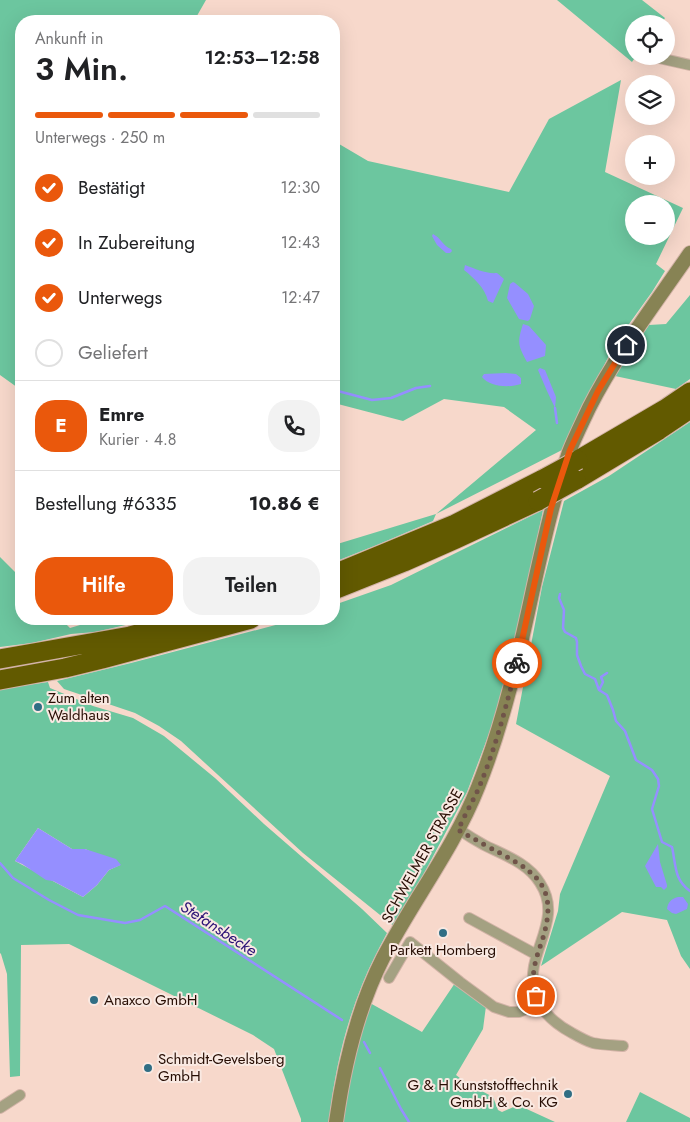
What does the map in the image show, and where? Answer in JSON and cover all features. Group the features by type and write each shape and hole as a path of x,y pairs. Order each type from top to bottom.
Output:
{"highway":[{"path":"340,572 455,524 543,479 690,392"},
{"path":"340,588 413,558 538,500 576,480 690,409"},
{"path":"0,660 130,636 171,625"},
{"path":"0,680 65,668 229,625"}],"main road":[{"name":"SCHWELMER STRASSE","path":"336,1122 347,1058 364,1000 383,958 458,830 477,791 489,760 500,728 515,669 551,508 570,450 598,391 616,360 690,252"}],"street":[{"path":"675,62 690,65"},
{"path":"458,830 520,864 534,875 540,883 548,900 549,912 545,933 534,965 533,982 539,1004 544,1012 554,1022 592,1043 623,1046"},
{"path":"469,918 537,955"},
{"name":"SCHWELMER STRASSE","path":"389,978 410,942 494,1007 509,1012 519,1012 539,1004"},
{"path":"0,1108 20,1095"}],"green space":[{"path":"0,0 206,0 197,15 15,15 15,386 0,375"},
{"path":"557,0 642,0 661,15 625,15 625,56"},
{"path":"621,80 605,172 625,181 625,185 633,185 655,195 625,195 625,245 665,245 656,264 665,271 614,345 564,449 436,514 536,430 504,407 444,399 403,421 340,405 340,145 368,161 509,192 549,119"},
{"path":"675,204 683,208 675,225"},
{"path":"690,295 690,379 676,389 615,376 649,325 666,324"},
{"path":"690,422 690,969 681,956 667,920 622,912 541,966 558,911 560,894 610,776 516,724 542,587 564,501 609,476"},
{"path":"543,510 523,609 495,718 467,792 395,927 303,853 181,741 135,713 64,689 57,681 275,625 340,625 340,603 391,585"},
{"path":"436,514 433,521 340,560 340,543"},
{"path":"0,557 15,572 15,625 67,625 70,628 80,625 126,625 95,632 71,634 32,643 0,647"},
{"path":"48,682 50,688 93,706 133,718 164,736 215,778 387,933 365,978 350,1018 337,1070 329,1122 301,1122 274,1049 253,1035 69,944 21,945 20,1076 10,1077 7,974 0,953 0,689","holes":["38,828 72,849 85,849 120,865 109,870 97,885 83,897 15,861"]},
{"path":"455,983 486,1006 483,1029 456,1075 493,1097 498,1110 502,1112 518,1105 555,1122 341,1122 355,1056 370,1003 422,1032"},
{"path":"640,1092 690,1118 690,1122 626,1122"}],"shaded area":[{"path":"433,234 451,249 450,253 446,253 437,245 432,236"},
{"path":"465,265 485,272 497,273 504,279 493,303 488,301 482,288 464,270"},
{"path":"513,282 528,294 534,306 528,321 519,319 507,298 510,284"},
{"path":"523,324 529,326 546,345 545,356 527,362 519,344"},
{"path":"540,368 545,370 556,397 555,408 538,370"},
{"path":"484,374 516,374 521,378 521,384 500,386 490,383 482,377"},
{"path":"38,828 72,849 85,849 116,859 121,865 109,870 97,885 83,897 53,881 46,880 15,861"},
{"path":"658,844 660,862 667,885 664,890 661,887 656,887 645,866"},
{"path":"683,897 688,904 687,909 676,914 667,909 670,901"}],"waterway":[{"path":"340,392 372,400 391,398 416,388 430,386"},
{"path":"555,408 557,423"},
{"path":"560,594 559,598 564,610 563,628 565,632 576,638 577,655 585,674 595,679 599,690 607,695 616,721 625,731 636,760 652,770 658,779 659,786 652,809 662,842 672,847 678,877 690,891"},
{"path":"599,690 603,682 601,677 607,673"},
{"name":"Stefansbecke","path":"0,863 13,878 78,915 125,923 140,920 165,906 342,1020"},
{"path":"364,1042 370,1053"},
{"path":"380,1068 409,1122"}],"way so far":[{"path":"517,663 500,728 489,760 477,791 458,830 520,864 534,875 546,893 549,912 548,922 534,965 533,975 536,996"}],"place":[{"name":"Zum alten Waldhaus","path":"38,707"},
{"name":"Parkett Homberg","path":"443,933"},
{"name":"Anaxco GmbH","path":"94,1000"},
{"name":"Schmidt-Gevelsberg GmbH","path":"148,1068"},
{"name":"G & H Kunststofftechnik GmbH & Co. KG","path":"568,1094"}],"route":[{"path":"517,663 551,508 570,450 598,391 626,345"}]}
